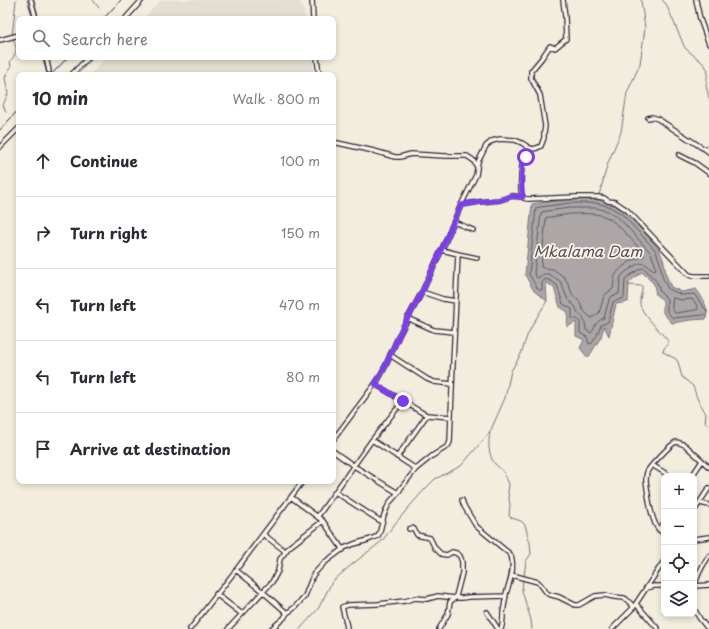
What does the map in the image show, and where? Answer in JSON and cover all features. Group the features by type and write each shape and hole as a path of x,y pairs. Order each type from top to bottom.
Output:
{"street":[{"path":"31,0 35,16"},
{"path":"128,16 142,0"},
{"path":"312,0 313,16"},
{"path":"336,436 375,384 386,365 407,318 422,292 442,250 461,205 476,175 478,162 482,151 492,141 500,139 515,140 533,149 541,146 544,138 545,126 540,94 531,78 531,71 550,46 555,48 566,39 563,0"},
{"path":"696,0 698,12 709,44"},
{"path":"0,40 16,36"},
{"path":"47,60 49,71"},
{"path":"75,72 86,60"},
{"path":"317,60 319,72"},
{"path":"648,118 658,118 701,147 708,149"},
{"path":"0,147 16,131"},
{"path":"336,143 395,157 411,154 467,156 473,160 477,167"},
{"path":"523,197 521,192 522,164 528,154 528,147"},
{"path":"679,155 695,163 709,173"},
{"path":"461,205 500,200 512,196 530,199 576,197 604,198 608,201 615,202 627,210 689,275 709,276"},
{"path":"454,222 473,230"},
{"path":"442,250 477,258"},
{"path":"271,629 305,596 313,575 318,568 332,557 354,544 378,536 384,515 390,502 416,469 432,456 448,446 450,442 458,254"},
{"path":"422,292 443,299 456,301"},
{"path":"407,318 434,330 454,332"},
{"path":"390,355 427,379 434,382 452,384"},
{"path":"375,384 427,415 451,417"},
{"path":"318,516 372,440 403,401"},
{"path":"397,457 427,415"},
{"path":"372,440 416,469"},
{"path":"660,530 656,526 652,517 646,481 647,471 676,442 685,445 709,467"},
{"path":"336,453 398,493"},
{"path":"694,473 702,461"},
{"path":"652,465 665,473"},
{"path":"190,629 301,484"},
{"path":"696,509 709,488"},
{"path":"335,492 382,522"},
{"path":"291,497 323,521 343,550"},
{"path":"462,500 476,526 512,557 512,575 506,596 503,621 500,629"},
{"path":"700,503 709,505"},
{"path":"228,629 276,577 280,559 289,546 323,521"},
{"path":"409,529 414,529 417,535 430,538 435,548 441,554 447,555 452,552 456,553 460,556 462,562 462,573 455,598 450,602 448,614 439,629"},
{"path":"263,534 285,551"},
{"path":"697,538 709,536"},
{"path":"696,581 708,558"},
{"path":"612,629 635,606 661,566"},
{"path":"236,570 287,613"},
{"path":"512,575 538,582 548,594 559,597 575,605 582,604 595,596 605,595 624,598 635,606 658,629"},
{"path":"697,586 709,584"},
{"path":"646,588 661,586"},
{"path":"216,594 242,614"},
{"path":"347,629 342,607 348,605 378,604 405,601 415,598 427,599 438,596 455,598 506,596"},
{"path":"487,612 500,629"},
{"path":"697,614 708,629"}],"shaded area":[{"path":"161,0 300,0 305,16 146,16"},
{"path":"104,60 312,60 314,72 92,72"}],"water":[{"name":"Mkalama Dam","path":"570,199 597,199 612,203 625,211 659,249 671,287 682,292 696,289 705,303 707,311 706,319 672,323 663,313 663,300 656,295 654,284 642,272 629,282 628,302 616,304 609,336 604,326 601,337 588,358 580,348 584,340 576,336 576,322 567,327 568,312 560,307 554,288 546,282 547,301 534,291 525,275 532,204"}],"waterway":[{"path":"6,112 3,105 8,94 5,78 11,67 10,61 14,57 16,51 12,37 16,0"},
{"path":"27,0 32,16"},
{"path":"34,0 38,16"},
{"path":"93,0 99,8"},
{"path":"599,195 608,163 621,132 627,93 640,64 645,28 641,0"},
{"path":"662,0 666,4 685,48 703,63 708,70 706,86 709,98"},
{"path":"43,60 47,72"},
{"path":"80,72 90,60"},
{"path":"628,285 642,286 640,301 641,308 668,341 668,345 664,348 663,352 676,359 678,362 682,377 693,386 697,398 706,414 705,423 709,425"},
{"path":"300,629 318,609 332,582 382,541 425,489 435,479 461,466 490,432 505,398 511,371 521,354 527,336 534,322 547,301"},
{"path":"490,433 489,445 491,457 495,464 501,469 509,484 509,516 521,521 525,525 530,543 531,554 526,561 524,576"},
{"path":"523,579 522,591 531,620 532,629"}],"railway":[{"path":"106,16 121,0"},
{"path":"54,72 65,60"},
{"path":"0,130 16,112"}],"route":[{"path":"403,401 375,384 422,292 461,205 500,200 512,196 523,197 521,192 522,166 526,157"}]}
